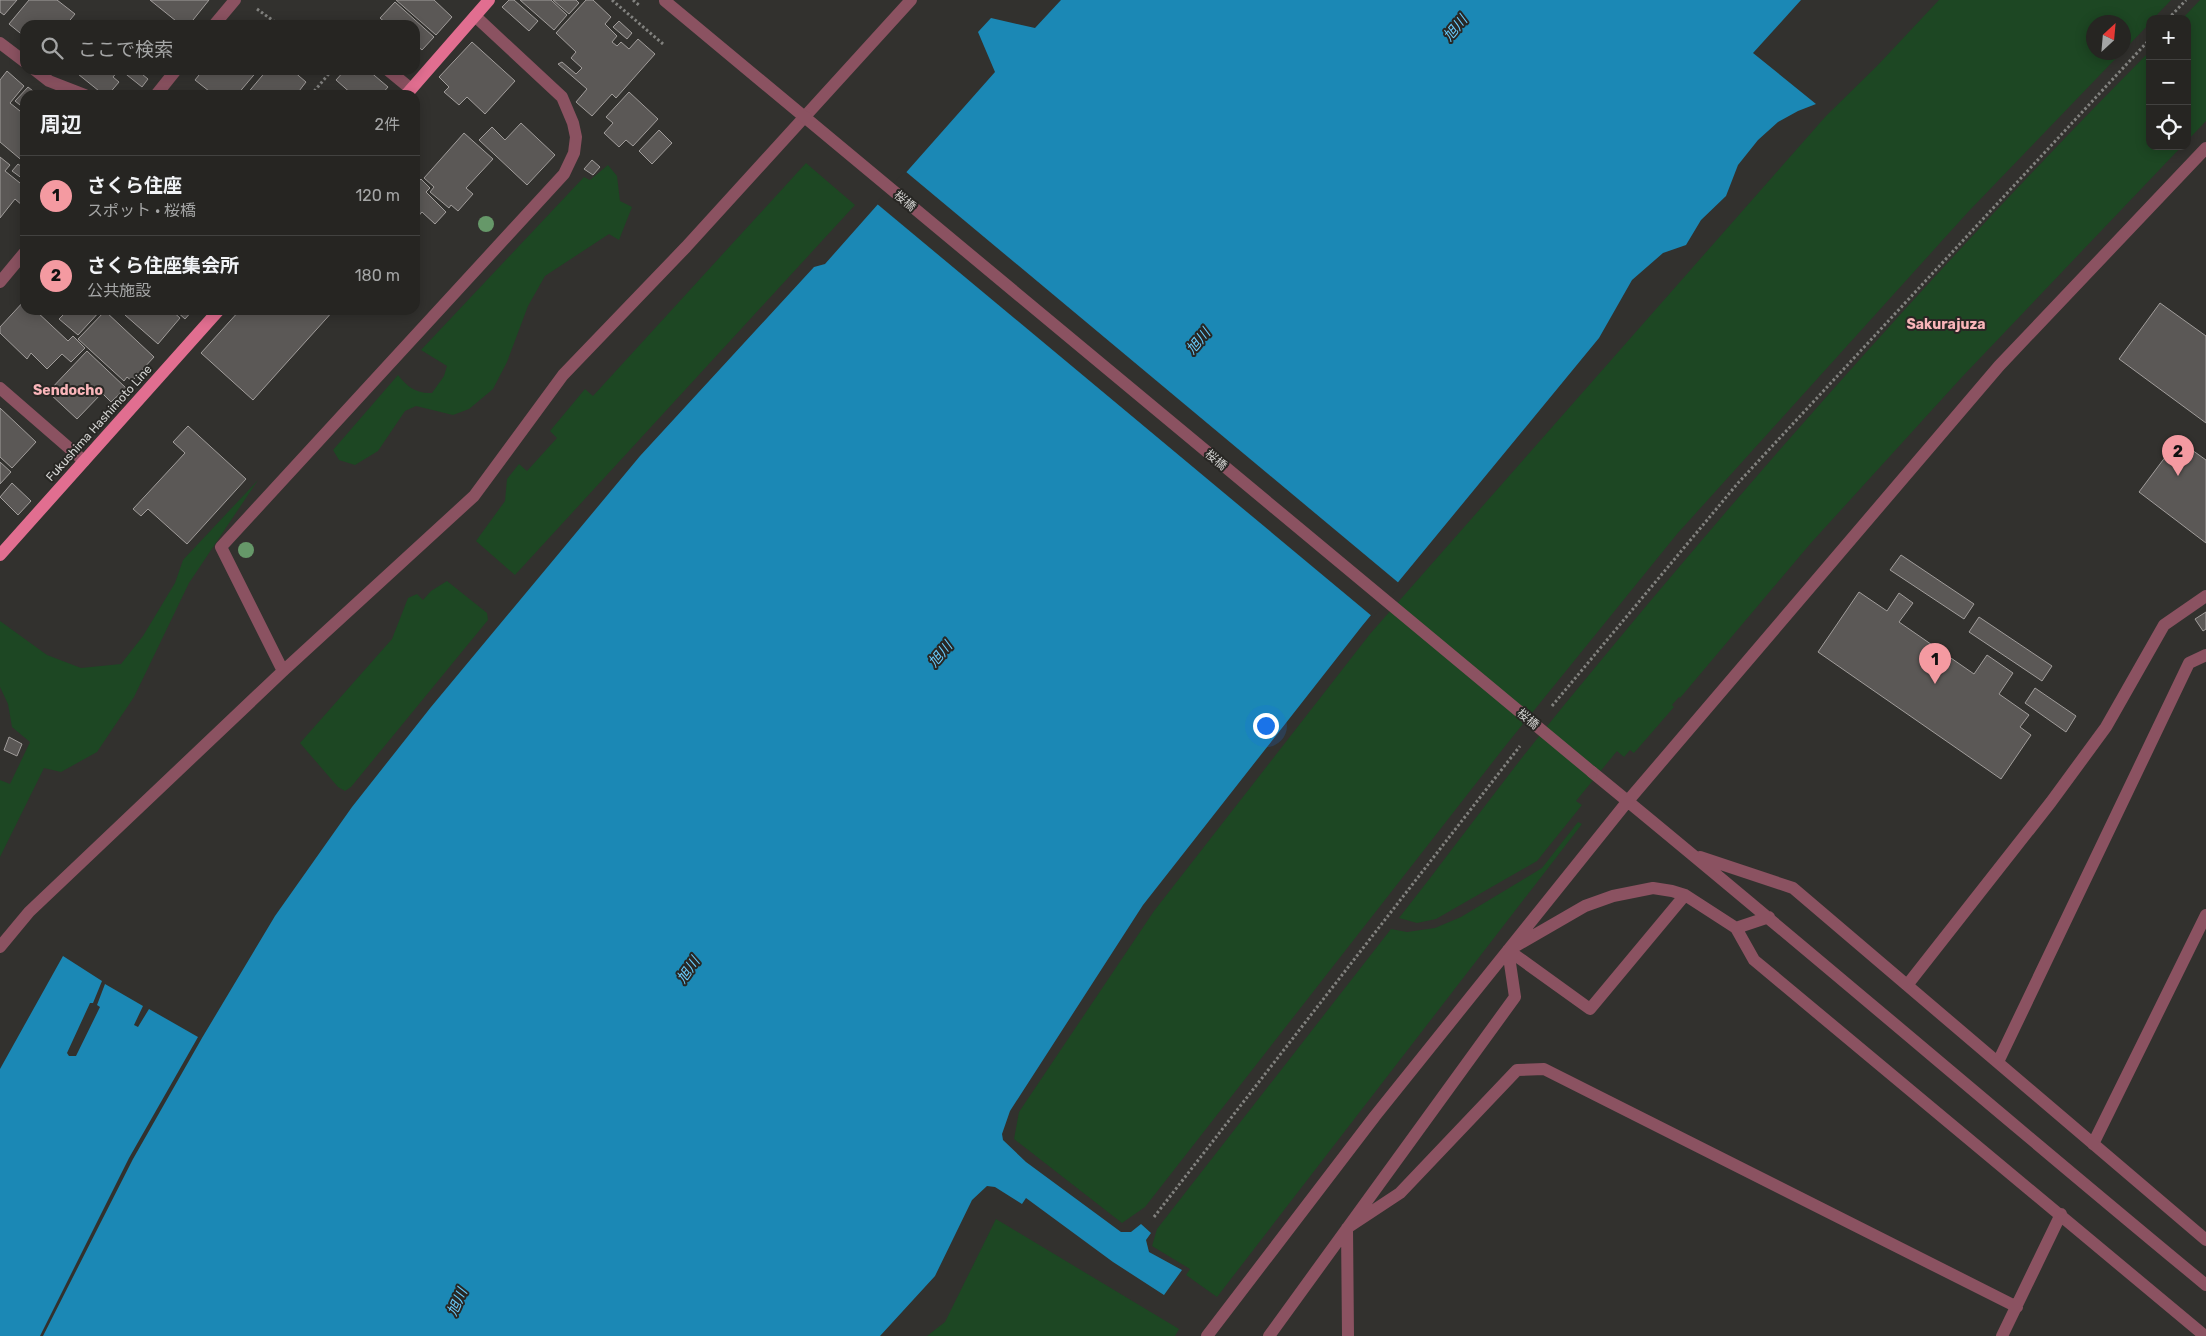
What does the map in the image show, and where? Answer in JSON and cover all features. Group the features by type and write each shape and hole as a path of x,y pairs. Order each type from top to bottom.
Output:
{"main road":[{"path":"411,90 489,0"},
{"name":"Fukushima Hashimoto Line","path":"0,555 215,315"}],"street":[{"path":"218,20 235,0"},
{"path":"0,947 29,912 283,671 474,496 564,375 686,247 911,0"},
{"name":"桜橋","path":"664,1 1627,802 1769,917 2069,1172 2206,1285"},
{"path":"283,671 222,547 564,174 574,153 576,137 573,122 562,97 475,16"},
{"path":"0,43 20,58"},
{"path":"42,75 50,81 72,90"},
{"path":"160,90 172,75"},
{"path":"393,75 407,90"},
{"path":"1207,1336 1375,1116 1627,802 1999,366 2206,148"},
{"path":"0,282 20,258"},
{"path":"0,388 84,461"},
{"path":"1908,984 2051,802 2106,727 2164,626 2206,596"},
{"path":"1998,1062 2189,663 2206,655"},
{"path":"1691,853 1793,888 1908,984 2206,1240"},
{"path":"1508,950 1585,906 1613,896 1653,888 1685,895 1736,928 1754,960 2205,1336"},
{"path":"1508,950 1590,1009 1685,895"},
{"path":"2093,1144 2206,915"},
{"path":"1736,928 1769,917"},
{"path":"1269,1336 1515,998 1508,950"},
{"path":"1347,1228 1400,1193 1517,1070 1544,1069 2017,1306"},
{"path":"2002,1336 2061,1214"},
{"path":"1347,1228 1348,1336"}],"path":[{"path":"612,0 663,44"},
{"path":"2172,15 2186,0"},
{"path":"251,5 272,20"},
{"path":"1549,709 1738,483 2146,42"},
{"path":"315,90 328,75"},
{"path":"1154,1217 1525,740"}],"green space":[{"path":"1939,0 2171,0 2157,15 2146,15 2146,27 2131,43 2131,15 2086,15 2086,60 2114,60 1968,212 1677,534 1506,745 1145,1207 1122,1223 1014,1139 1019,1112 1154,911 1370,634 1826,116 1877,66"},
{"path":"2200,0 2206,0 2206,121 2191,137 2191,15 2186,15"},
{"path":"2146,55 2146,150 2178,150 1962,377 1810,544 1680,698 1672,705 1674,707 1634,753 1630,750 1624,757 1617,751 1576,801 1582,805 1537,861 1436,919 1417,923 1399,918 1565,704 1705,536 1923,289"},
{"path":"806,163 855,205 515,575 476,541 505,501 507,479 519,464 527,471 557,438 550,431 585,389 593,396"},
{"path":"608,165 617,176 620,201 632,207 619,240 609,234 545,276 528,306 507,362 493,389 469,409 453,415 416,406 405,411 378,451 355,465 339,460 333,450 398,375 413,389 432,393 444,376 447,366 421,350 584,177 590,180"},
{"path":"258,480 189,583 134,697 97,752 61,772 44,768 0,857 0,780 10,784 30,742 12,727 8,704 0,687 0,621 47,655 81,668 121,664 143,636 175,583 183,560"},
{"path":"447,581 487,613 488,620 351,787 345,791 338,787 300,743 392,639 408,598 417,594 423,600 431,591"},
{"path":"1578,822 1582,824 1217,1297 1186,1275 1190,1269 1152,1246 1157,1229 1391,929 1407,932 1435,928 1461,917 1542,868"},
{"path":"996,1219 1179,1329 1175,1336 927,1336 945,1322"}],"water":[{"name":"旭川","path":"1061,0 1801,0 1753,53 1816,104 1778,122 1758,140 1738,165 1726,196 1701,220 1686,245 1663,253 1632,280 1599,338 1362,626 1143,905 1010,1111 1002,1134 1003,1140 1026,1162 1121,1232 1131,1232 1141,1224 1151,1233 1146,1240 1149,1252 1182,1270 1164,1295 1113,1262 1026,1198 1022,1204 995,1187 987,1186 972,1200 935,1276 880,1336 43,1336 133,1159 202,1038 275,916 352,807 431,707 640,456 814,267 825,264 995,72 978,32 991,18 1035,28"},
{"path":"63,956 102,981 93,1003 90,1003 67,1053 69,1056 76,1056 100,1007 97,1005 105,984 143,1006 134,1025 138,1027 149,1009 198,1037 129,1158 40,1336 0,1336 0,1069"}],"pier":[{"path":"905,171 1400,584 1373,617 876,203"}],"building":[{"path":"0,0 17,0 4,15 0,12"},
{"path":"29,0 57,0 75,14 70,20 20,20 20,33 9,24"},
{"path":"150,0 209,0 193,20 175,20"},
{"path":"396,0 434,0 452,17 436,35"},
{"path":"509,0 514,0 538,21 529,31 502,7"},
{"path":"520,0 551,0 567,15 554,30"},
{"path":"553,0 576,0 579,3 569,14"},
{"path":"586,0 593,0 611,17 605,24 617,36 612,42 617,46 621,42 629,49 638,39 655,54 616,98 612,94 592,116 576,102 587,89 558,64 562,62 576,74 582,68 571,58 576,52 556,33"},
{"path":"395,2 415,20 382,20 380,18"},
{"path":"619,21 632,33 627,39 613,27"},
{"path":"420,24 434,37 422,50 420,48"},
{"path":"472,42 515,81 485,114 467,97 459,105 444,92 449,87 439,77"},
{"path":"7,71 24,86 10,103 20,111 20,159 0,142 0,80"},
{"path":"79,75 115,75 113,77 119,82 112,90 98,90"},
{"path":"127,75 143,75 148,79 142,87"},
{"path":"199,75 254,75 241,90 208,90 195,80"},
{"path":"263,75 298,75 306,82 300,90 250,90"},
{"path":"340,75 374,75 388,87 385,90 347,90 336,80"},
{"path":"629,92 658,119 633,146 626,140 619,147 604,133 613,123 606,117"},
{"path":"20,96 20,105 15,101"},
{"path":"521,123 555,155 527,185 479,140 492,127 505,140"},
{"path":"659,130 672,143 652,164 639,151"},
{"path":"464,133 493,159 466,188 473,194 458,211 451,205 449,208 430,192 434,187 424,178"},
{"path":"0,157 10,165 5,171 20,183 20,203 15,199 0,218"},
{"path":"592,160 600,167 593,175 584,169"},
{"path":"18,164 20,165 20,177 12,171"},
{"path":"420,180 430,188 426,192 446,212 435,224 422,212 420,214"},
{"path":"2160,303 2206,336 2206,423 2119,359"},
{"path":"20,305 20,315 40,315 68,341 73,336 85,348 71,362 62,354 47,369 31,353 27,359 0,333 0,327"},
{"path":"63,315 96,315 78,335 59,319"},
{"path":"101,315 109,315 154,357 132,381 127,377 124,381 78,339"},
{"path":"125,315 177,315 180,318 158,344"},
{"path":"181,315 189,315 185,319"},
{"path":"235,315 330,315 253,400 201,353"},
{"path":"87,351 126,388 111,402 102,393 77,419 48,392"},
{"path":"0,408 36,442 12,468 0,457"},
{"path":"188,426 246,479 187,544 148,509 141,516 133,509 185,453 173,442"},
{"path":"2178,440 2206,460 2206,543 2139,492"},
{"path":"0,462 11,472 0,484"},
{"path":"12,483 31,501 18,515 0,497"},
{"path":"1901,555 1974,604 1964,619 1890,570"},
{"path":"1859,592 1887,611 1899,593 1913,603 1899,622 1974,674 1987,655 2013,673 1999,694 2029,715 2020,727 2031,735 2001,779 1818,652"},
{"path":"2206,612 2206,629 2203,631 2195,619"},
{"path":"1979,617 2052,666 2042,681 1969,632"},
{"path":"2035,688 2076,716 2066,732 2025,703"},
{"path":"9,737 22,744 17,756 4,750"}],"place":[{"name":"さくら住座集会所","path":"2178,476"},
{"name":"さくら住座","path":"1935,684"}],"district":[{"name":"Sakurajuza","path":"1946,324"},
{"name":"Sendocho","path":"68,390"}]}
